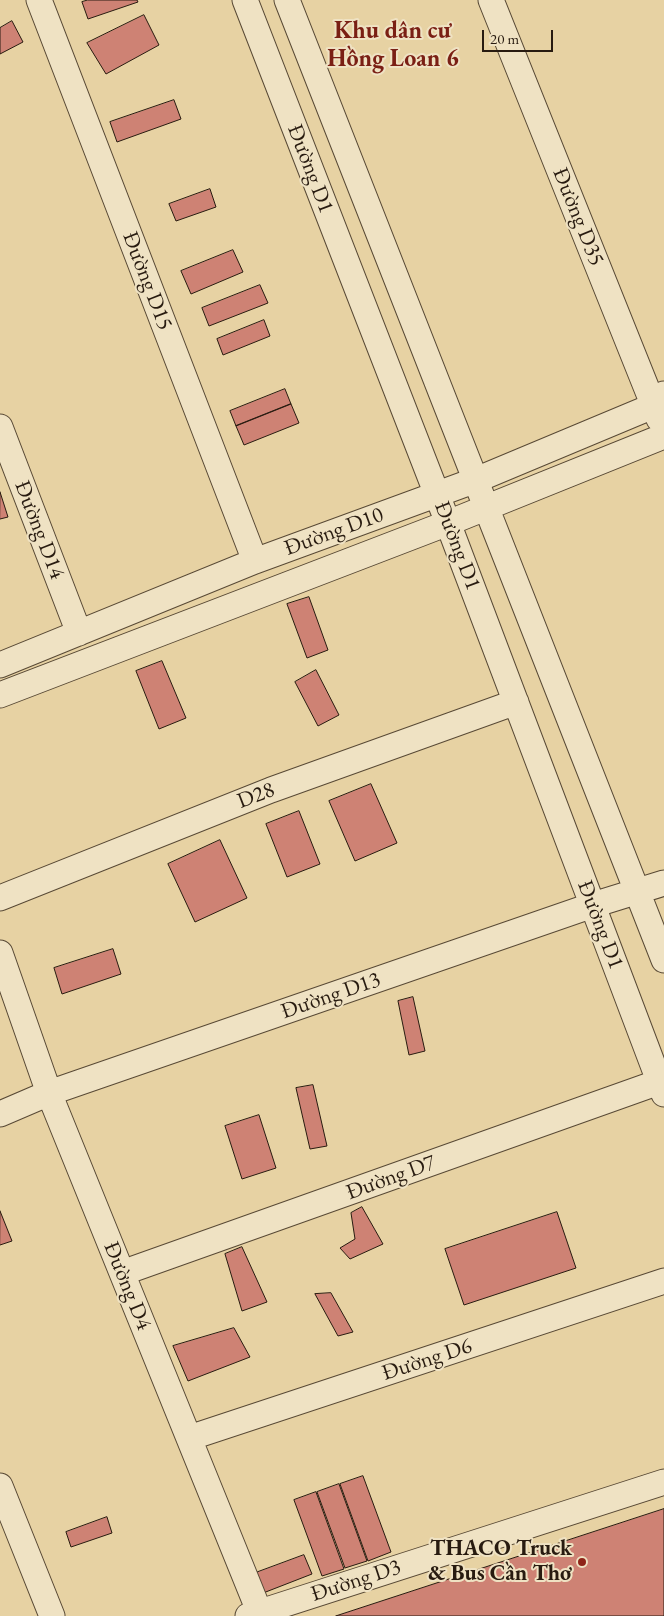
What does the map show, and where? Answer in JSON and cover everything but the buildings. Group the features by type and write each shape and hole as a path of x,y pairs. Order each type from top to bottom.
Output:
{"street":[{"name":"Đường D15","path":"40,0 255,561"},
{"name":"Đường D1","path":"245,0 437,494 662,1088"},
{"name":"Đường D1","path":"287,0 664,960"},
{"name":"Đường D35","path":"491,0 659,400 664,435"},
{"name":"Đường D10","path":"0,665 255,561 476,480 659,400"},
{"name":"Đường D14","path":"0,427 79,633"},
{"name":"Đường D10","path":"0,695 448,523 664,435"},
{"name":"D28","path":"0,898 271,790 516,702"},
{"name":"Đường D13","path":"0,1114 49,1093 593,905 664,884"},
{"name":"Đường D4","path":"0,954 49,1093 189,1438 256,1615"},
{"name":"Đường D7","path":"122,1274 662,1088"},
{"name":"Đường D6","path":"189,1438 664,1281"},
{"name":"Đường D3","path":"256,1615 664,1482"},
{"path":"0,1486 52,1616"}],"place":[{"name":"THACO Truck & Bus Cần Thơ","path":"582,1562"}],"district":[{"name":"Khu dân cư Hồng Loan 6","path":"393,45"}]}
